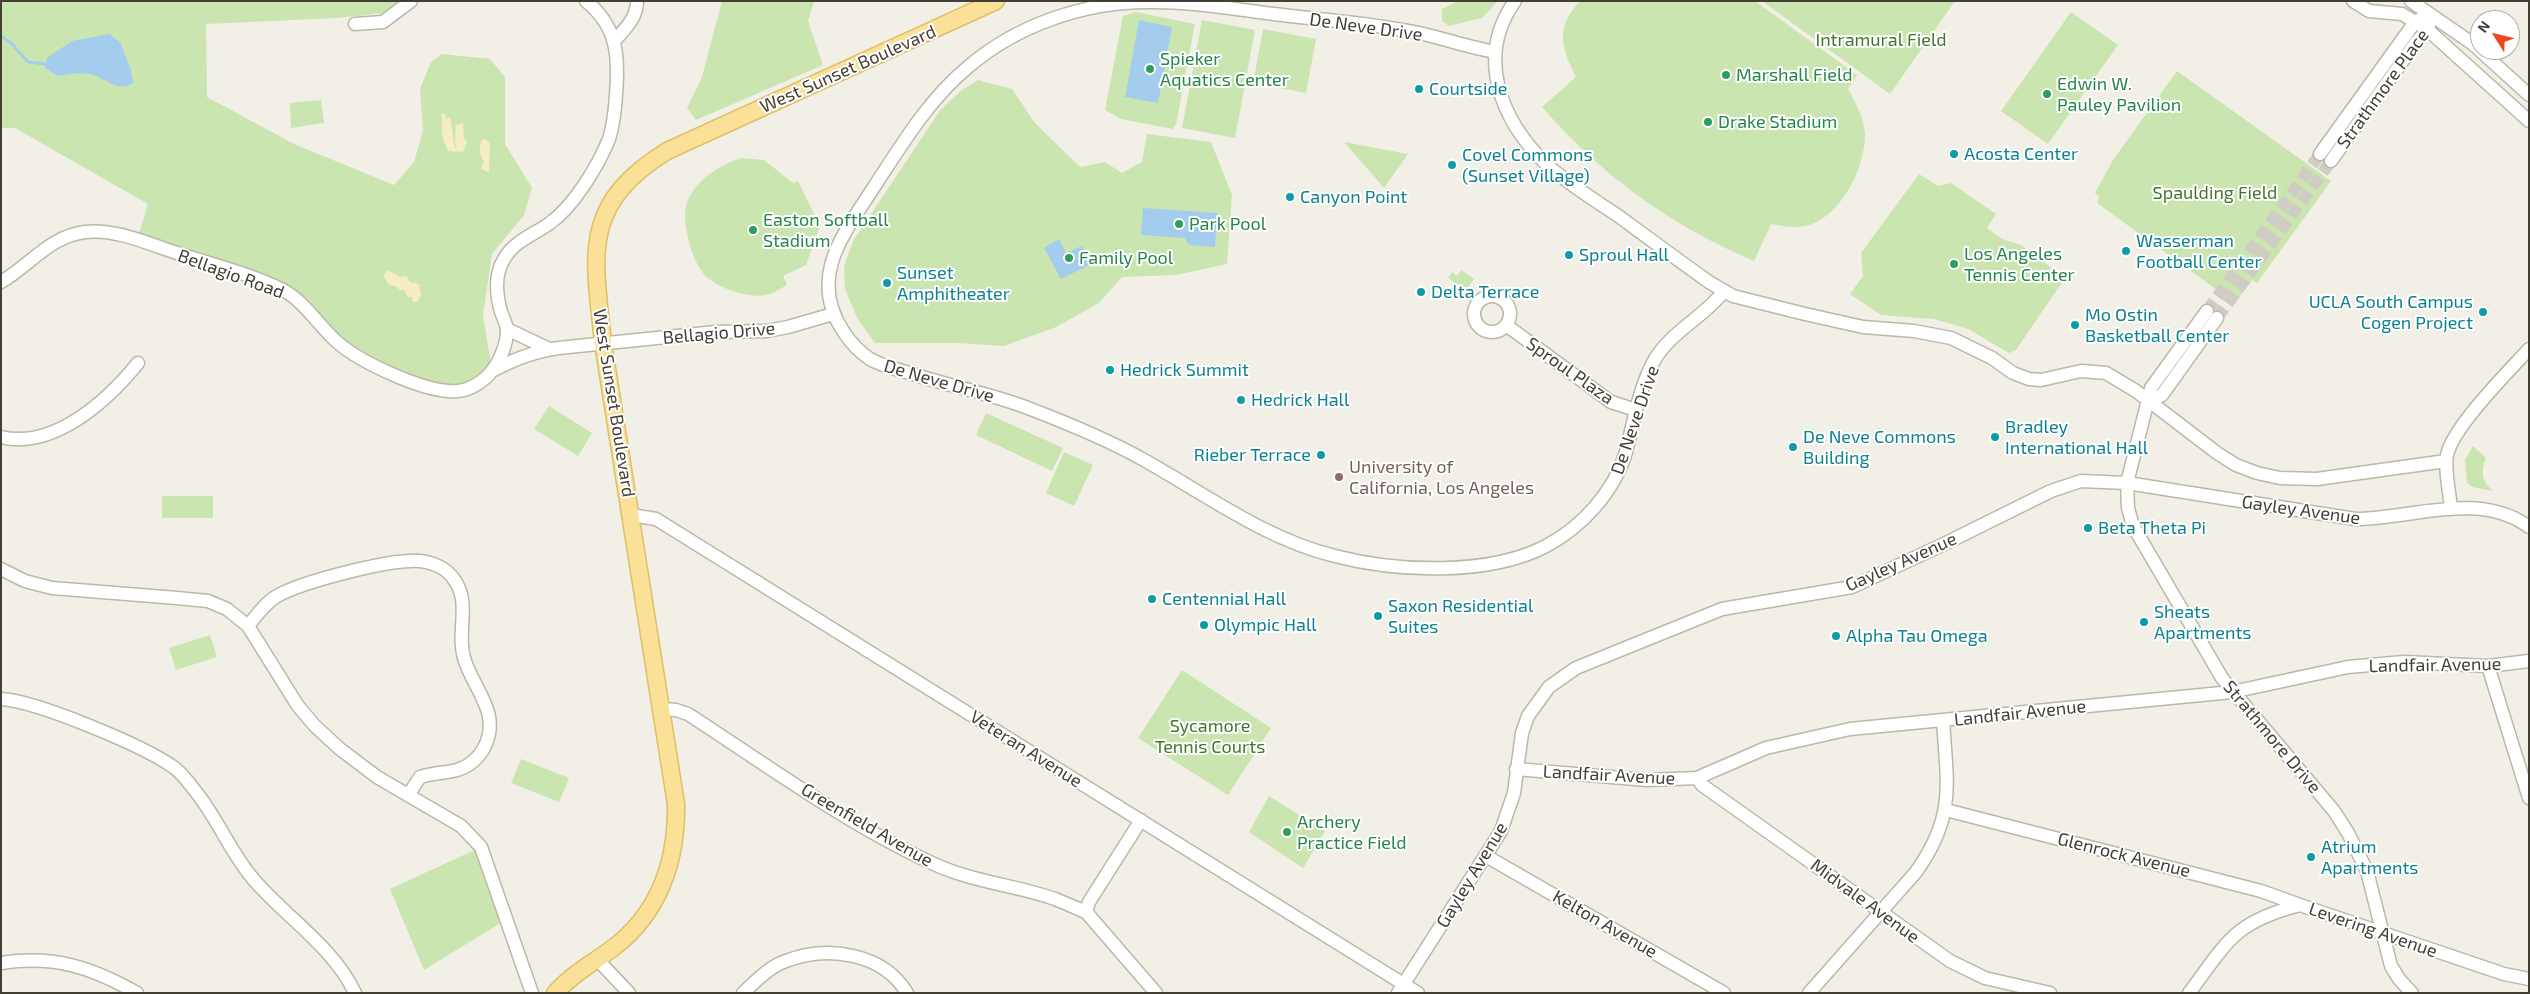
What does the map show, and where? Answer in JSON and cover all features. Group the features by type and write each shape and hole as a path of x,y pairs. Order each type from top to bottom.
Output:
{"main road":[{"name":"West Sunset Boulevard","path":"556,993 570,978 624,940 648,912 663,886 671,863 677,828 676,804 662,709 603,343 595,271 596,244 608,210 636,173 667,151 996,1"}],"street":[{"path":"355,24 383,22 411,1"},
{"name":"Bellagio Road","path":"1,282 60,239 85,232 106,232 237,272 284,290 353,354 375,366 440,391 464,390 474,386 492,372 505,344 507,329 497,291 503,261 516,244 550,224 566,210 607,144 613,128 619,63 615,40 600,16 586,1"},
{"path":"615,40 631,22 636,11 636,1"},
{"path":"1515,1 1504,22 1495,52 1497,86 1501,98 1520,132 1536,154 1562,176 1724,291 1745,299 1847,323 1914,331 1950,338 1967,345 2013,373 2029,379 2041,380 2081,371 2106,373 2236,465 2257,473 2280,478 2317,479 2446,461"},
{"path":"2352,1 2369,11 2397,13 2428,30 2529,121"},
{"path":"2369,11 2380,1"},
{"path":"2411,1 2473,44 2529,95"},
{"name":"De Neve Drive","path":"1495,52 1418,33 1174,2 1127,2 1096,7 1025,29 971,64 946,86 899,149 839,241 831,260 828,280 833,314 854,347 876,362 1021,405 1071,425 1139,457 1289,541 1333,556 1400,567 1440,567 1502,562 1530,553 1563,536 1596,506 1613,481 1624,456 1648,373 1660,352 1676,333 1708,309 1724,291"},
{"name":"Strathmore Place","path":"2430,14 2428,30 2417,41 2325,158 2415,22 2430,14"},
{"name":"Bellagio Drive","path":"492,372 510,362 549,349 716,332 767,331 833,314"},
{"path":"2127,483 2149,402 2162,395 2212,314"},
{"name":"Sproul Plaza","path":"1506,325 1611,402 1636,410"},
{"path":"507,329 549,349"},
{"path":"2452,509 2446,461 2452,443 2473,414 2529,349"},
{"path":"1,437 30,438 64,427 101,403 138,363"},
{"name":"Gayley Avenue","path":"1401,988 1501,831 1510,810 1522,733 1528,716 1549,687 1576,668 1722,609 1852,587 2066,485 2093,480 2127,483 2355,520 2476,508 2514,518 2529,527"},
{"name":"Strathmore Drive","path":"2127,483 2128,508 2133,526 2232,692 2334,811 2348,833 2367,871 2391,966 2399,980 2412,993"},
{"name":"Veteran Avenue","path":"631,515 656,519 1142,820 1401,988 1418,993"},
{"path":"248,626 263,608 277,596 338,574 421,561 439,566 452,576 460,588 464,602 461,649 468,671 487,705 491,724 489,738 481,753 471,764 457,770 420,778 409,794"},
{"path":"1,569 25,581 52,588 208,601 227,609 248,626 298,706 315,726 340,749 376,777 409,794 461,826 480,847 532,993"},
{"name":"Landfair Avenue","path":"1516,769 1647,780 1697,778 1766,748 1813,735 1850,729 2232,692 2348,667 2404,662 2488,666 2529,661"},
{"path":"2488,666 2529,798"},
{"path":"1,699 29,703 124,741 154,755 177,770 198,794 254,881 334,959 355,993"},
{"name":"Greenfield Avenue","path":"662,709 676,710 688,714 828,804 892,842 936,865 966,876 1054,899 1086,912"},
{"path":"1809,993 1880,913 1928,855 1946,810 1947,795 1943,721"},
{"name":"Midvale Avenue","path":"1697,778 1702,785 1950,961 1985,978 2050,993"},
{"name":"Glenrock Avenue","path":"1946,810 2262,890 2300,905"},
{"path":"1142,820 1089,902 1086,912 1156,993"},
{"name":"Kelton Avenue","path":"1486,856 1724,993"},
{"name":"Levering Avenue","path":"2189,993 2234,934 2248,924 2270,913 2300,905 2504,974 2529,978"},
{"path":"743,993 785,961 834,953 858,956 882,967 899,980 907,993"},
{"path":"597,958 628,993"},
{"path":"1,964 39,960 74,964 104,974 137,993"}],"green space":[{"path":"1,1 402,1 384,13 337,18 206,24 207,97 294,144 394,185 414,162 423,131 420,89 431,62 442,54 490,59 505,77 505,144 532,188 524,215 492,254 483,315 492,371 458,391 375,366 290,294 137,240 148,204 15,128 1,128"},
{"path":"722,1 814,1 808,21 823,65 696,120 687,108 702,77"},
{"path":"1459,1 1498,1 1482,18 1449,26 1442,21 1442,9"},
{"name":"Drake Stadium","path":"1580,1 1755,1 1857,75 1848,89 1857,105 1863,123 1865,135 1864,148 1856,175 1841,201 1821,220 1809,225 1795,227 1771,224 1754,261 1694,232 1639,196 1588,155 1542,107 1576,77 1564,47 1563,38 1567,20"},
{"name":"Intramural Field","path":"1762,1 1955,1 1890,94"},
{"name":"Spieker Aquatics Center","path":"1136,12 1195,24 1176,124 1173,129 1121,119 1105,110 1123,16"},
{"path":"2071,12 2118,45 2048,144 2001,111"},
{"path":"1202,20 1255,30 1235,138 1182,128"},
{"path":"1263,29 1316,39 1306,93 1253,83"},
{"name":"Spaulding Field","path":"2177,71 2331,181 2257,283 2252,280 2235,303 2097,203 2099,197 2095,193 2113,160"},
{"path":"978,80 1012,89 1035,123 1080,167 1105,162 1122,173 1142,162 1147,134 1211,142 1232,195 1227,264 1176,275 1122,277 1099,303 1056,327 1004,346 959,343 875,343 857,318 845,289 844,266 853,241 941,109 962,90"},
{"path":"321,100 324,123 291,128 290,103"},
{"path":"1344,142 1408,154 1384,188"},
{"name":"Easton Softball Stadium","path":"741,158 764,160 793,183 798,181 820,226 806,265 783,276 787,285 766,295 759,296 732,291 708,278 694,258 688,238 685,217 688,200 692,192 703,179 717,169"},
{"name":"Los Angeles Tennis Center","path":"1919,174 1938,186 1951,183 1996,214 1987,228 2002,239 2021,245 2065,278 2016,350 2009,353 1968,329 1934,319 1881,315 1850,294 1863,276 1861,253"},
{"path":"1461,270 1474,279 1466,290 1448,278 1452,272 1457,276"},
{"path":"549,406 592,433 578,456 534,429"},
{"path":"986,413 1063,448 1052,471 976,435"},
{"path":"2473,446 2486,458 2483,476 2486,484 2493,491 2472,487 2467,483 2465,460"},
{"path":"1064,452 1093,465 1074,506 1046,493"},
{"path":"162,496 213,496 213,518 162,518"},
{"path":"210,635 217,657 176,670 169,648"},
{"name":"Sycamore Tennis Courts","path":"1182,670 1271,728 1228,795 1138,738"},
{"path":"521,759 569,778 559,802 511,783"},
{"name":"Archery Practice Field","path":"1269,796 1325,831 1303,868 1249,832"},
{"path":"481,847 507,919 424,970 390,889"}],"sand":[{"path":"442,113 446,115 445,120 448,117 450,118 455,148 457,147 455,142 456,125 463,123 464,138 467,142 463,152 448,151 442,136"},
{"path":"483,139 486,139 490,144 489,172 481,169 484,161 480,153 480,147"},
{"path":"388,270 400,277 406,276 410,282 419,284 421,295 417,302 413,302 412,297 408,297 404,290 389,285 383,276"}],"water":[{"path":"1139,20 1172,27 1158,103 1125,97"},
{"path":"109,34 120,42 131,70 133,83 121,87 95,75 85,73 58,76 45,68 47,58 72,41"},
{"name":"Park Pool","path":"1143,208 1217,213 1215,247 1189,245 1185,238 1141,235"},
{"name":"Family Pool","path":"1059,239 1066,253 1082,246 1091,264 1061,279 1044,248"}],"waterway":[{"path":"1,36 11,43 28,62 45,64"}],"tunnel":[{"path":"2207,311 2320,154"},
{"path":"2217,318 2331,161"}],"place":[{"name":"Spieker Aquatics Center","path":"1150,69"},
{"name":"Marshall Field","path":"1726,75"},
{"name":"Courtside","path":"1419,89"},
{"name":"Edwin W. Pauley Pavilion","path":"2047,94"},
{"name":"Drake Stadium","path":"1708,122"},
{"name":"Acosta Center","path":"1954,154"},
{"name":"Covel Commons (Sunset Village)","path":"1452,165"},
{"name":"Canyon Point","path":"1290,197"},
{"name":"Park Pool","path":"1179,224"},
{"name":"Easton Softball Stadium","path":"753,230"},
{"name":"Wasserman Football Center","path":"2126,251"},
{"name":"Sproul Hall","path":"1569,255"},
{"name":"Family Pool","path":"1069,258"},
{"name":"Los Angeles Tennis Center","path":"1954,264"},
{"name":"Sunset Amphitheater","path":"887,283"},
{"name":"Delta Terrace","path":"1421,292"},
{"name":"UCLA South Campus Cogen Project","path":"2483,312"},
{"name":"Mo Ostin Basketball Center","path":"2075,325"},
{"name":"Hedrick Summit","path":"1110,370"},
{"name":"Hedrick Hall","path":"1241,400"},
{"name":"Bradley International Hall","path":"1995,437"},
{"name":"De Neve Commons Building","path":"1793,447"},
{"name":"Rieber Terrace","path":"1321,455"},
{"name":"University of California, Los Angeles","path":"1339,477"},
{"name":"Beta Theta Pi","path":"2088,528"},
{"name":"Centennial Hall","path":"1152,599"},
{"name":"Saxon Residential Suites","path":"1378,616"},
{"name":"Sheats Apartments","path":"2144,622"},
{"name":"Olympic Hall","path":"1204,625"},
{"name":"Alpha Tau Omega","path":"1836,636"},
{"name":"Archery Practice Field","path":"1287,832"},
{"name":"Atrium Apartments","path":"2311,857"}]}
